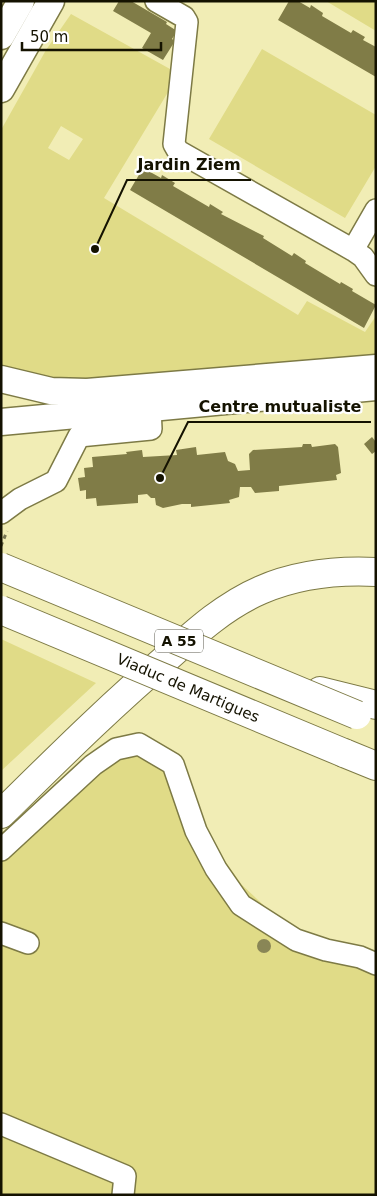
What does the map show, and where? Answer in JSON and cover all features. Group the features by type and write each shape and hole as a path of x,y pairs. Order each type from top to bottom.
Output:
{"highway":[{"name":"A 55","path":"1,567 267,678 368,711"},
{"path":"1,814 103,714 204,626 238,602 277,584 303,577 329,572 376,572"},
{"name":"Viaduc de Martigues","path":"1,610 376,766"}],"main road":[{"path":"1,36 22,1"},
{"path":"1,89 52,1"},
{"path":"1,379 51,391 87,392 376,368"},
{"path":"1,422 376,387"}],"street":[{"path":"156,1 184,17 187,22 174,144 178,151 353,250 363,257 376,274"},
{"path":"353,250 376,210"},
{"path":"1,513 20,499 56,481 78,436 152,429 150,408"},
{"path":"1,850 93,765 116,749 138,744 173,764 196,831 216,870 241,905 296,940 326,950 360,957 376,964"},
{"path":"1,933 28,943"},
{"path":"1,1124 125,1176 123,1195"}],"shaded area":[{"path":"326,1 376,1 376,31"},
{"path":"71,14 179,74 104,198 298,315 307,301 365,332 376,316 376,356 58,385 1,365 1,130 46,50","holes":["61,126 83,139 69,160 48,148"]},
{"path":"262,49 376,115 376,166 345,218 209,139"},
{"path":"1,639 96,683 1,771"},
{"path":"116,744 181,767 213,844 242,885 287,927 376,954 376,1195 1,1195 1,844"}],"building":[{"path":"119,1 131,1 167,22 166,24 177,31 172,39 175,41 163,60 142,48 151,33 113,11"},
{"path":"289,1 298,1 310,8 311,5 323,13 322,16 351,33 353,30 365,37 363,40 376,47 376,77 278,20"},
{"path":"143,168 161,178 162,175 175,183 173,186 209,207 210,204 223,212 221,214 264,236 263,238 292,256 294,253 306,261 305,263 340,284 341,282 353,289 352,291 376,305 364,328 130,190"},
{"path":"372,437 376,442 376,451 372,454 364,444"},
{"path":"303,444 311,444 312,447 335,444 338,447 341,473 336,475 337,480 279,486 279,491 255,493 251,487 240,487 239,497 229,500 230,503 191,507 191,504 182,504 163,508 156,505 155,498 151,498 147,494 138,495 138,503 97,506 96,498 86,499 86,490 80,491 78,478 85,477 84,468 93,467 92,457 127,454 126,452 142,450 143,457 177,455 176,450 196,447 197,455 225,452 228,461 235,464 238,471 250,470 249,454 253,450 302,447"}],"place":[{"name":"Jardin Ziem","path":"95,249"},
{"name":"Centre mutualiste","path":"160,478"}]}
